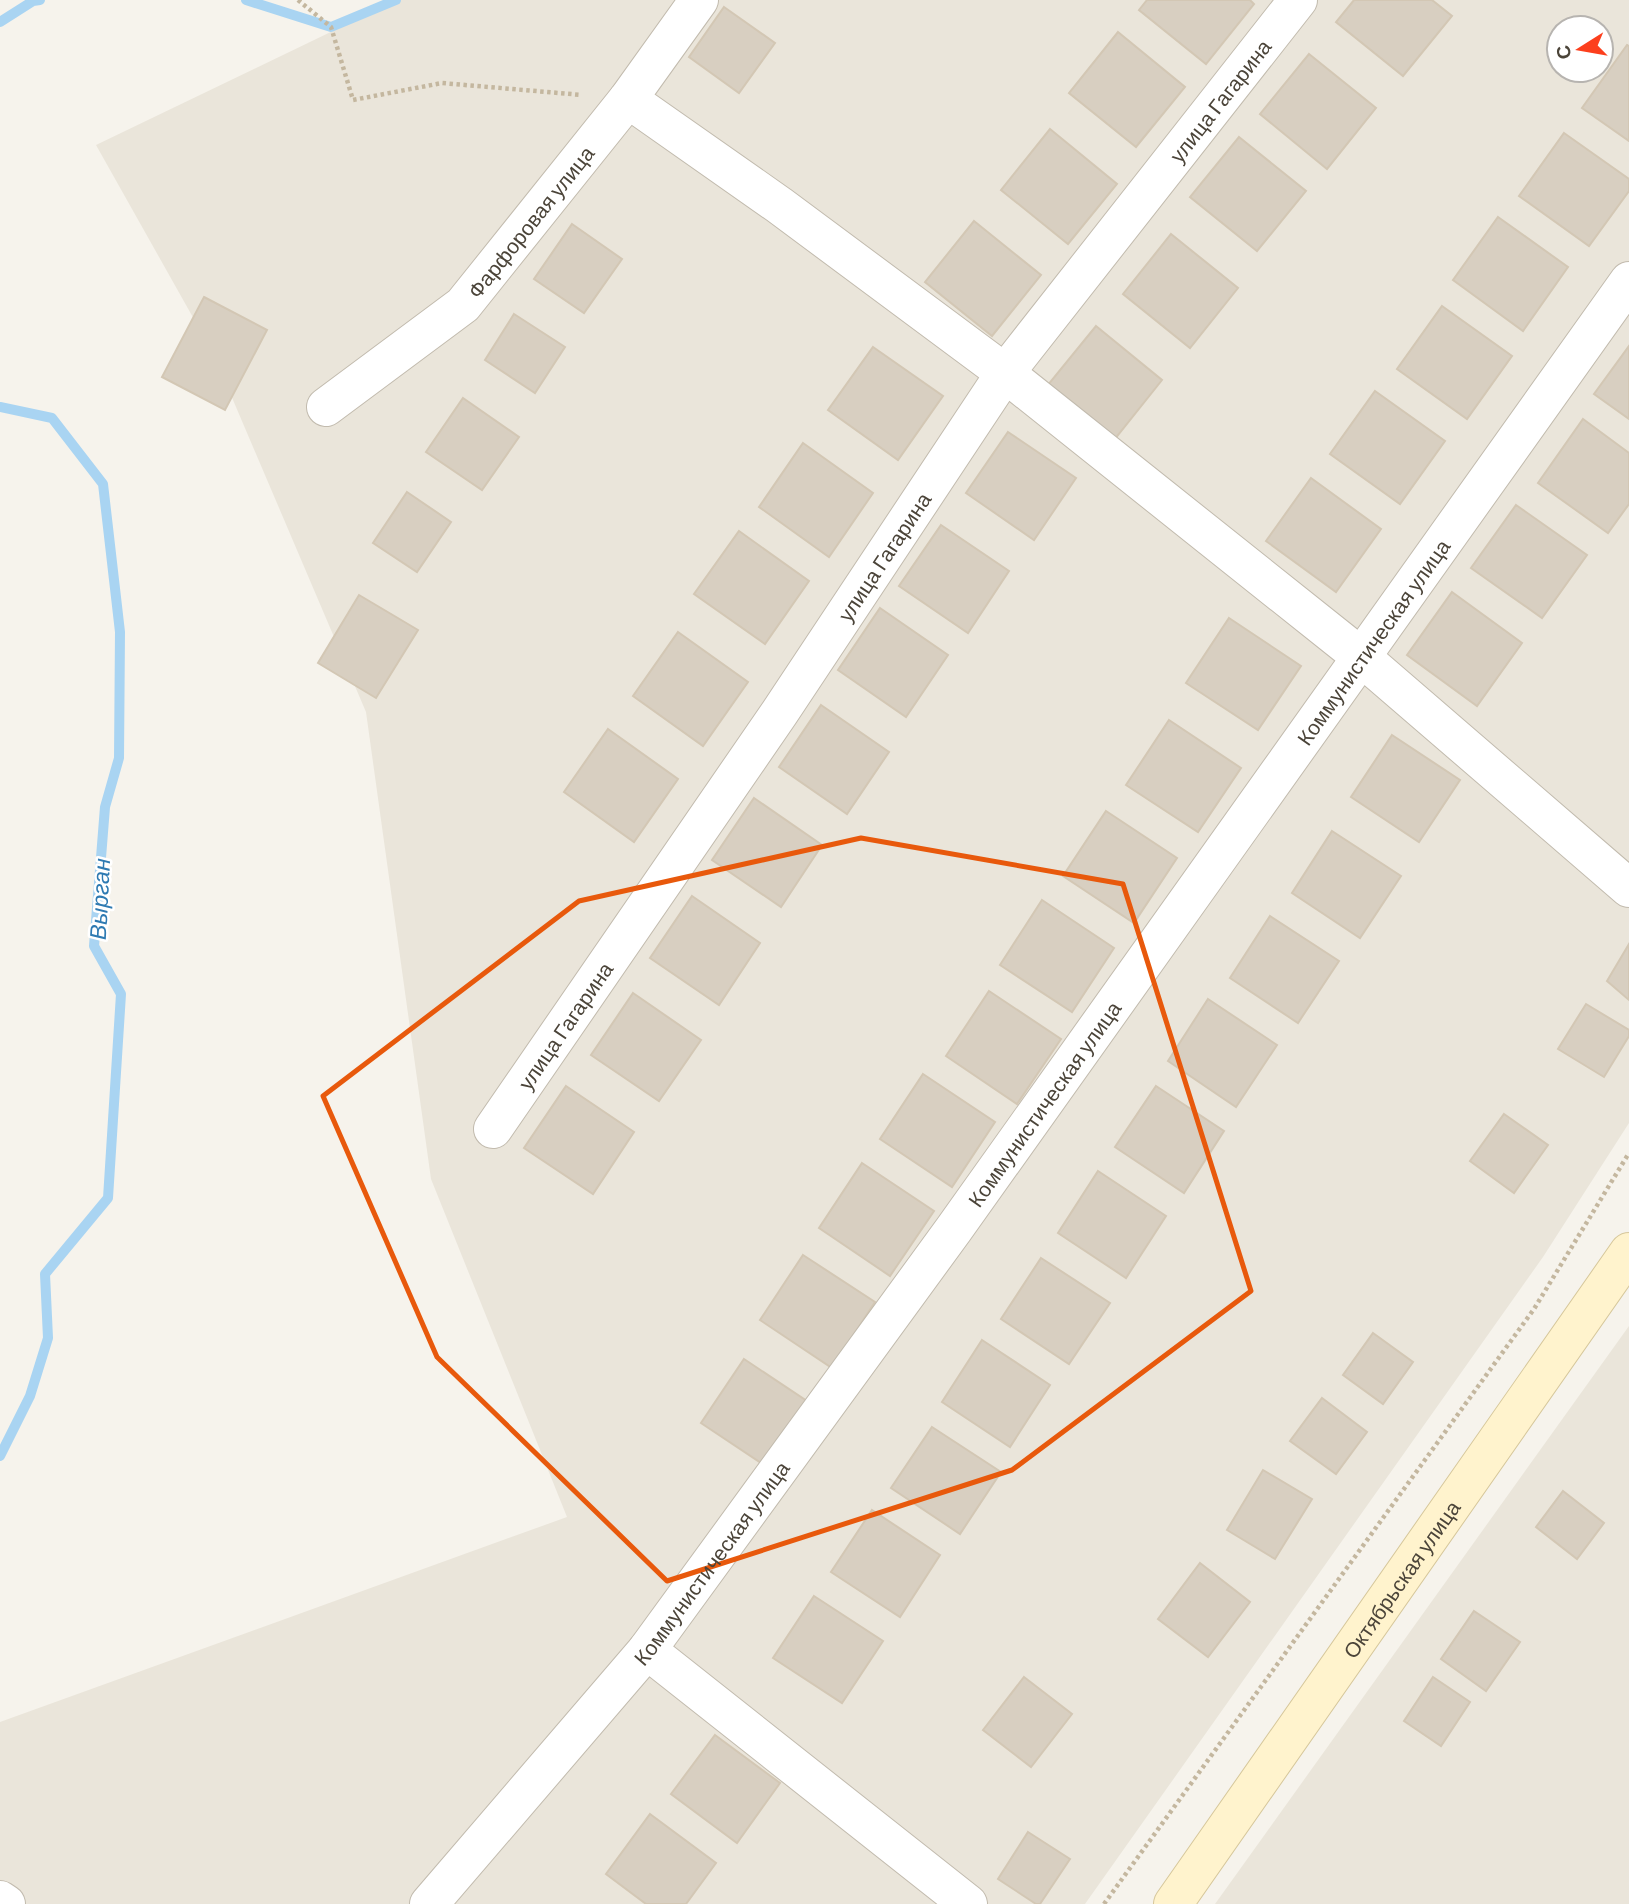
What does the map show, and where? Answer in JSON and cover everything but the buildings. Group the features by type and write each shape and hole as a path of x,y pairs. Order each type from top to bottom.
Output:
{"main road":[{"name":"Октябрьская улица","path":"1173,1904 1629,1252"}],"street":[{"name":"Фарфоровая улица","path":"326,407 463,305 628,99 699,0"},
{"name":"улица Гагарина","path":"493,1129 780,712 1006,373 1298,0"},
{"path":"628,99 779,205 1006,373 1360,656 1629,888"},
{"name":"Коммунистическая улица","path":"429,1904 647,1650 954,1229 1629,281"},
{"path":"647,1650 968,1904"},
{"path":"0,1900 5,1904"}],"path":[{"path":"298,0 331,27 353,100 442,83 628,99"},
{"path":"1104,1904 1534,1309 1629,1153"}],"highlighted area":[{"path":"861,838 1123,884 1251,1291 1012,1470 667,1581 437,1357 323,1096 579,901"}],"shaded area":[{"path":"397,0 1629,0 1629,1123 1543,1257 1085,1904 0,1904 0,1722 567,1517 431,1179 366,712 213,353 96,145"},
{"path":"1629,1326 1629,1904 1215,1904"}],"waterway":[{"name":"Вырган","path":"0,22 33,1 40,0"},
{"name":"Вырган","path":"246,0 331,27 396,0"},
{"name":"Вырган","path":"0,407 52,418 103,484 120,632 119,758 105,807 94,946 121,994 108,1198 45,1274 48,1338 30,1396 0,1456"}]}
